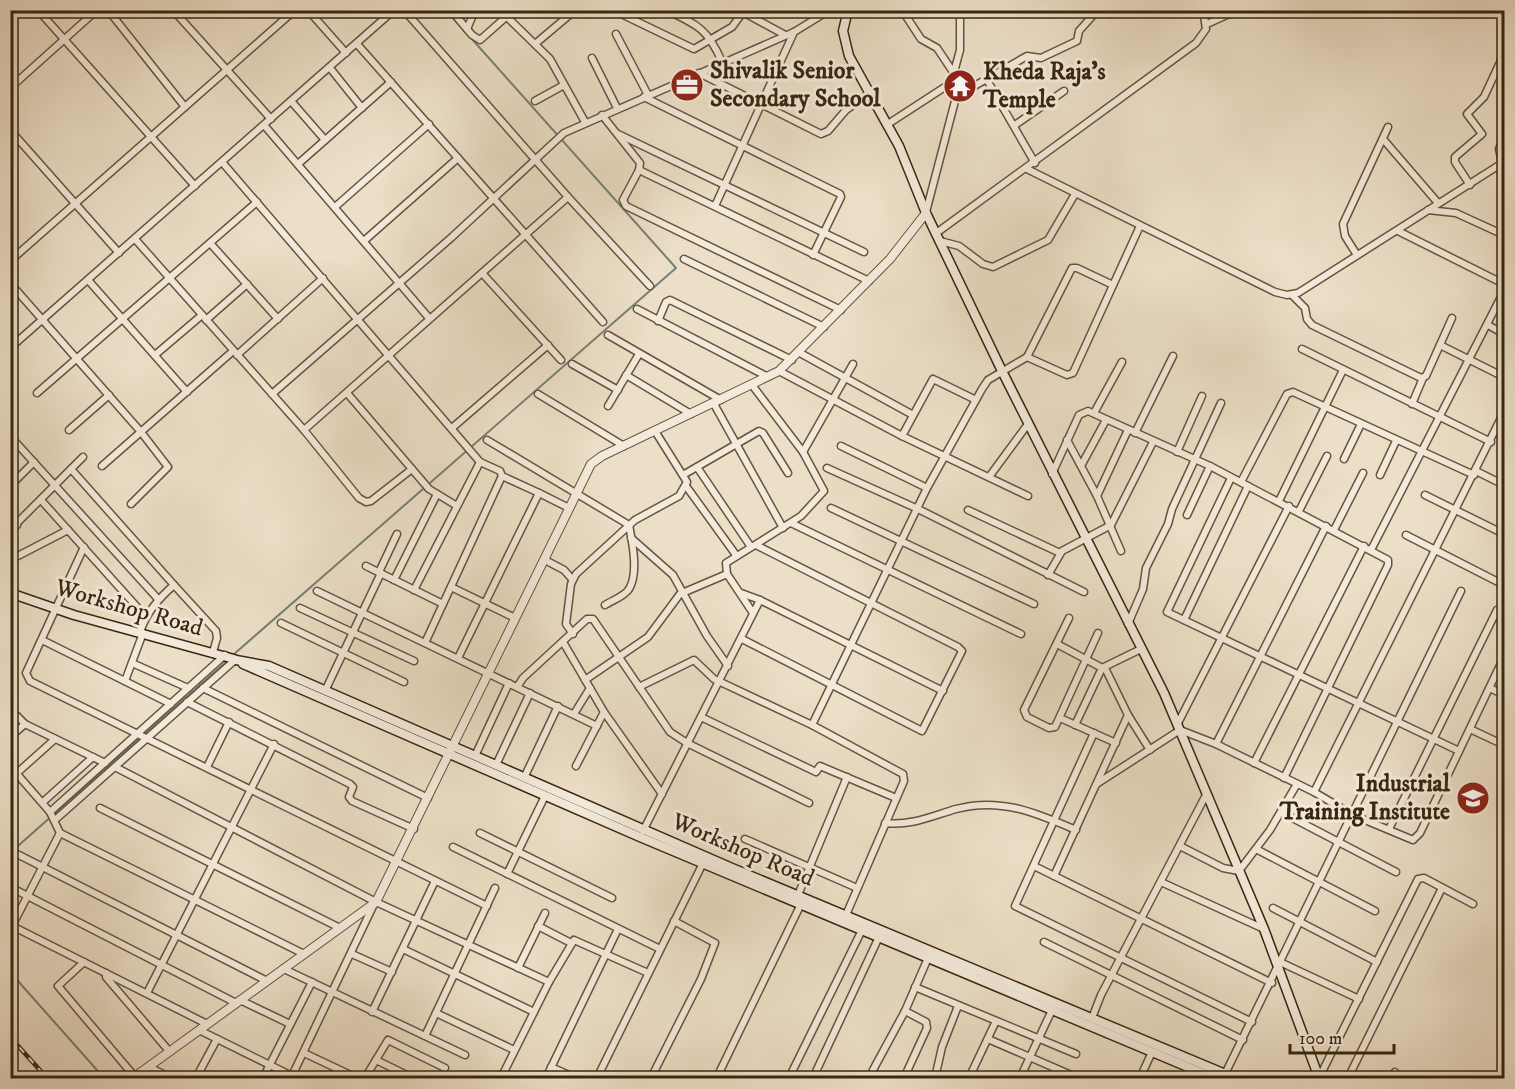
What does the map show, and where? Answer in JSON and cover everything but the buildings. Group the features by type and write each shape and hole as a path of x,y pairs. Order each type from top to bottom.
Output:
{"main road":[{"path":"848,10 844,24 846,46 888,124 926,213 1002,371 1179,727 1281,966 1319,1078"},
{"name":"Workshop Road","path":"10,593 57,609 231,658 450,751 474,756 496,765 642,833 928,958 1054,1007 1092,1018 1235,1078"},
{"name":"Workshop Road","path":"231,658 269,666 545,796 642,833"},
{"name":"Workshop Road","path":"799,900 846,915 1214,1078"}],"street":[{"path":"38,10 195,186"},
{"path":"10,88 97,10"},
{"path":"108,10 185,107"},
{"path":"173,10 271,119"},
{"path":"10,261 295,10"},
{"path":"308,10 346,53"},
{"path":"10,348 394,10"},
{"path":"404,10 535,160 650,286"},
{"path":"451,10 477,39 482,39 514,10"},
{"path":"467,29 475,10"},
{"path":"613,10 688,48 697,48 732,27 742,11 785,35"},
{"path":"666,10 699,26 713,40 722,62"},
{"path":"272,394 401,282 558,137 585,122 794,32 830,10"},
{"path":"902,10 921,39 937,48 953,72"},
{"path":"199,1030 292,1077 591,464 780,371 869,281 926,213 955,97 951,83 960,50 958,20 960,10"},
{"path":"955,97 1027,56 1041,58 1078,40 1079,31 1096,12 1112,14 1126,10"},
{"path":"1075,194 1048,240 993,267 983,264 959,246 938,237 1196,44 1203,36 1207,24 1203,10"},
{"path":"1207,24 1238,10"},
{"path":"536,44 573,12"},
{"path":"507,17 536,44 554,65 585,122"},
{"path":"715,206 794,32"},
{"path":"616,34 646,96 841,195 813,255"},
{"path":"357,44 603,322"},
{"path":"1470,185 1455,162 1455,157 1481,135 1481,130 1467,114 1481,102 1504,54"},
{"path":"592,58 617,108"},
{"path":"330,68 362,108"},
{"path":"699,73 821,134 828,131 846,110 870,93"},
{"path":"987,80 1035,163"},
{"path":"298,164 391,81"},
{"path":"888,124 951,83"},
{"path":"535,100 564,85"},
{"path":"1015,125 1064,92"},
{"path":"291,101 325,141"},
{"path":"602,115 638,159 639,170 624,198 626,206 841,310"},
{"path":"335,207 429,124"},
{"path":"264,126 401,282 429,318"},
{"path":"1357,255 1345,236 1343,224 1389,127"},
{"path":"10,130 119,253"},
{"path":"615,132 864,252"},
{"path":"1292,295 1398,231 1503,162 1499,149 1504,136"},
{"path":"1383,139 1438,203"},
{"path":"364,240 458,158"},
{"path":"222,162 359,318 480,462 500,471 502,476 569,508"},
{"path":"1027,169 1275,292 1292,295 1305,308 1306,316 1312,325 1424,378"},
{"path":"639,170 869,281"},
{"path":"304,430 568,197"},
{"path":"37,393 257,202"},
{"path":"1428,210 1456,213 1504,235"},
{"path":"1027,357 1067,375 1072,373 1140,226"},
{"path":"1398,231 1504,284"},
{"path":"135,239 304,430 359,498 366,502 384,493 412,470"},
{"path":"210,243 278,319"},
{"path":"684,259 824,327"},
{"path":"812,725 927,488 988,380 1027,357 1072,268 1077,268 1113,285"},
{"path":"482,273 561,360"},
{"path":"102,466 187,392 278,319 323,278"},
{"path":"88,280 187,392"},
{"path":"10,283 141,432 168,467 130,504"},
{"path":"155,355 247,284"},
{"path":"1371,550 1504,291"},
{"path":"658,321 670,300 792,360"},
{"path":"636,309 769,377"},
{"path":"1412,404 1452,318"},
{"path":"1488,325 1504,334"},
{"path":"608,335 717,402 783,528"},
{"path":"452,428 548,345"},
{"path":"1440,345 1504,377"},
{"path":"1302,349 1491,442"},
{"path":"800,353 914,415"},
{"path":"608,406 639,354"},
{"path":"1136,433 1173,356"},
{"path":"1094,413 1122,362"},
{"path":"572,364 618,390"},
{"path":"803,452 853,364"},
{"path":"1279,501 1343,370"},
{"path":"780,371 832,401 1028,496"},
{"path":"626,375 691,414"},
{"path":"902,436 934,379 976,400"},
{"path":"752,385 803,452 824,491 811,507 791,523 726,562 727,574 753,613"},
{"path":"1240,483 1289,392 1324,406 1422,453 1504,485"},
{"path":"347,393 427,487 457,506"},
{"path":"538,394 624,446"},
{"path":"69,430 109,395"},
{"path":"1177,452 1203,396"},
{"path":"1128,624 1143,589 1149,561 1168,524 1172,509 1221,403"},
{"path":"1052,474 1082,412 1094,413 1153,442 1210,466 1386,558 1388,565 1284,778"},
{"path":"1314,792 1437,551 1504,412"},
{"path":"1082,464 1106,420"},
{"path":"1344,459 1361,423"},
{"path":"989,477 1009,446 1028,424"},
{"path":"1097,496 1128,430"},
{"path":"655,431 683,475 686,486 736,555"},
{"path":"683,475 756,432 762,432 788,473"},
{"path":"10,436 158,599"},
{"path":"1067,440 1082,464 1121,550"},
{"path":"487,441 628,525 631,538 631,584 625,594 605,605"},
{"path":"1380,475 1396,441"},
{"path":"1048,575 1060,554 1111,525 1153,442"},
{"path":"841,446 927,488"},
{"path":"1299,511 1327,456"},
{"path":"10,518 14,528 83,457"},
{"path":"10,486 34,462"},
{"path":"414,590 480,462"},
{"path":"1187,515 1210,466"},
{"path":"697,467 754,546 961,648 962,655 922,731 742,639"},
{"path":"827,468 918,509 1084,592"},
{"path":"71,469 216,631 218,638 213,652"},
{"path":"1334,530 1363,473"},
{"path":"425,642 502,476"},
{"path":"1231,478 1168,609 1171,614 1459,751"},
{"path":"573,634 566,624 572,579 628,525 661,508 679,495 686,486"},
{"path":"1184,620 1248,486"},
{"path":"458,658 539,492"},
{"path":"394,580 437,494"},
{"path":"1425,495 1504,534"},
{"path":"41,500 146,616"},
{"path":"1098,783 1150,750 1179,727 1289,506"},
{"path":"831,508 1034,604"},
{"path":"968,510 1060,554"},
{"path":"791,523 1021,634"},
{"path":"1216,744 1326,526"},
{"path":"10,560 68,530"},
{"path":"325,691 397,534"},
{"path":"1406,535 1504,585"},
{"path":"631,538 668,569 684,592 707,636 728,666"},
{"path":"1254,763 1364,546"},
{"path":"84,547 26,673 30,681 487,906"},
{"path":"545,560 564,570 572,579"},
{"path":"366,566 443,604"},
{"path":"585,680 648,637 677,597 727,574"},
{"path":"125,681 146,616 158,599 174,585"},
{"path":"451,588 515,618"},
{"path":"317,591 597,726"},
{"path":"1225,1074 1281,966 1461,591"},
{"path":"741,593 852,644 943,691"},
{"path":"642,833 760,600"},
{"path":"300,608 414,661"},
{"path":"1389,830 1497,610"},
{"path":"1069,618 1024,714 1053,729 1098,633"},
{"path":"518,687 523,678 587,619 593,619 660,721 670,732 687,743 809,803"},
{"path":"281,623 404,682"},
{"path":"42,640 171,704"},
{"path":"563,642 604,712 662,794"},
{"path":"1057,644 1110,674 1128,715 1150,750"},
{"path":"1075,725 1102,668 1141,649"},
{"path":"1179,727 1314,792 1353,815 1409,839 1417,838 1504,657"},
{"path":"52,816 115,767 188,688 231,658"},
{"path":"52,816 105,763 187,702 231,658"},
{"path":"639,687 693,659 710,676 812,725 903,774 904,781 846,915"},
{"path":"132,663 188,688"},
{"path":"474,756 509,683"},
{"path":"203,688 428,798"},
{"path":"574,714 590,688"},
{"path":"1490,688 1504,695"},
{"path":"496,765 530,693"},
{"path":"187,702 350,783 353,787 349,797 352,801 414,829"},
{"path":"524,778 558,706"},
{"path":"10,709 25,724 105,763"},
{"path":"576,766 604,712"},
{"path":"1054,876 1128,715"},
{"path":"701,717 816,772 820,766 896,798"},
{"path":"1060,718 1116,743"},
{"path":"207,767 229,722"},
{"path":"10,737 25,724"},
{"path":"1470,729 1504,745"},
{"path":"1094,733 1015,906 1121,960 1252,1022"},
{"path":"16,773 55,739"},
{"path":"147,993 274,744"},
{"path":"43,802 93,757"},
{"path":"10,766 43,802 60,833 304,954"},
{"path":"115,767 376,902 549,982"},
{"path":"729,1078 720,1071 799,900 847,777"},
{"path":"1180,846 1223,868 1239,871 1281,812 1297,784"},
{"path":"1092,1018 1140,920 1208,793"},
{"path":"507,874 545,796"},
{"path":"885,823 907,824 960,808 986,805 1031,810 1076,830"},
{"path":"100,807 338,927"},
{"path":"1281,812 1396,872"},
{"path":"60,833 11,927 106,972 207,1024"},
{"path":"480,833 612,898"},
{"path":"745,839 857,888"},
{"path":"453,847 660,949"},
{"path":"1256,849 1375,911"},
{"path":"17,854 177,933 267,981"},
{"path":"597,1078 704,860"},
{"path":"1034,866 1272,983"},
{"path":"1319,1078 1418,879 1424,878 1473,904"},
{"path":"372,1012 435,881"},
{"path":"1161,882 1264,929"},
{"path":"10,887 238,1001 290,1024"},
{"path":"425,1036 495,888"},
{"path":"1348,1078 1442,888"},
{"path":"84,962 58,986 134,1078 338,927 376,902"},
{"path":"1273,908 1377,962"},
{"path":"518,968 545,913"},
{"path":"651,1078 701,979 715,943 674,921"},
{"path":"538,926 571,943"},
{"path":"546,1078 618,929"},
{"path":"789,1078 862,930"},
{"path":"813,1078 879,937"},
{"path":"501,1078 549,982 571,943 576,939 648,974"},
{"path":"1044,942 1242,1040"},
{"path":"403,949 534,1012"},
{"path":"352,954 392,972"},
{"path":"882,1078 873,1073 873,1070 904,1011 928,958"},
{"path":"1281,966 1359,999"},
{"path":"284,969 465,1055"},
{"path":"106,972 106,977 169,1051"},
{"path":"263,1078 312,982"},
{"path":"915,987 1076,1054"},
{"path":"935,1078 942,1047 958,1006"},
{"path":"1020,1078 1054,1007"},
{"path":"904,1011 928,1025 904,1078"},
{"path":"436,1013 514,1050"},
{"path":"979,1078 970,1077 996,1021"},
{"path":"196,1078 217,1039"},
{"path":"988,1039 1078,1078"},
{"path":"365,1078 388,1040 446,1068"},
{"path":"1140,1078 1152,1052"},
{"path":"304,1053 357,1078"},
{"path":"376,1060 413,1078"},
{"path":"149,1067 171,1078"},
{"path":"551,1067 576,1078"}],"waterway":[{"path":"233,655 676,268 446,10"},
{"path":"10,853 227,661"},
{"path":"10,972 104,1078"}],"railway":[{"path":"10,1037 47,1078"}],"place":[{"name":"Shivalik Senior Secondary School","path":"687,85"},
{"name":"Kheda Raja's Temple","path":"960,86"},
{"name":"Industrial Training Institute","path":"1473,798"}]}
